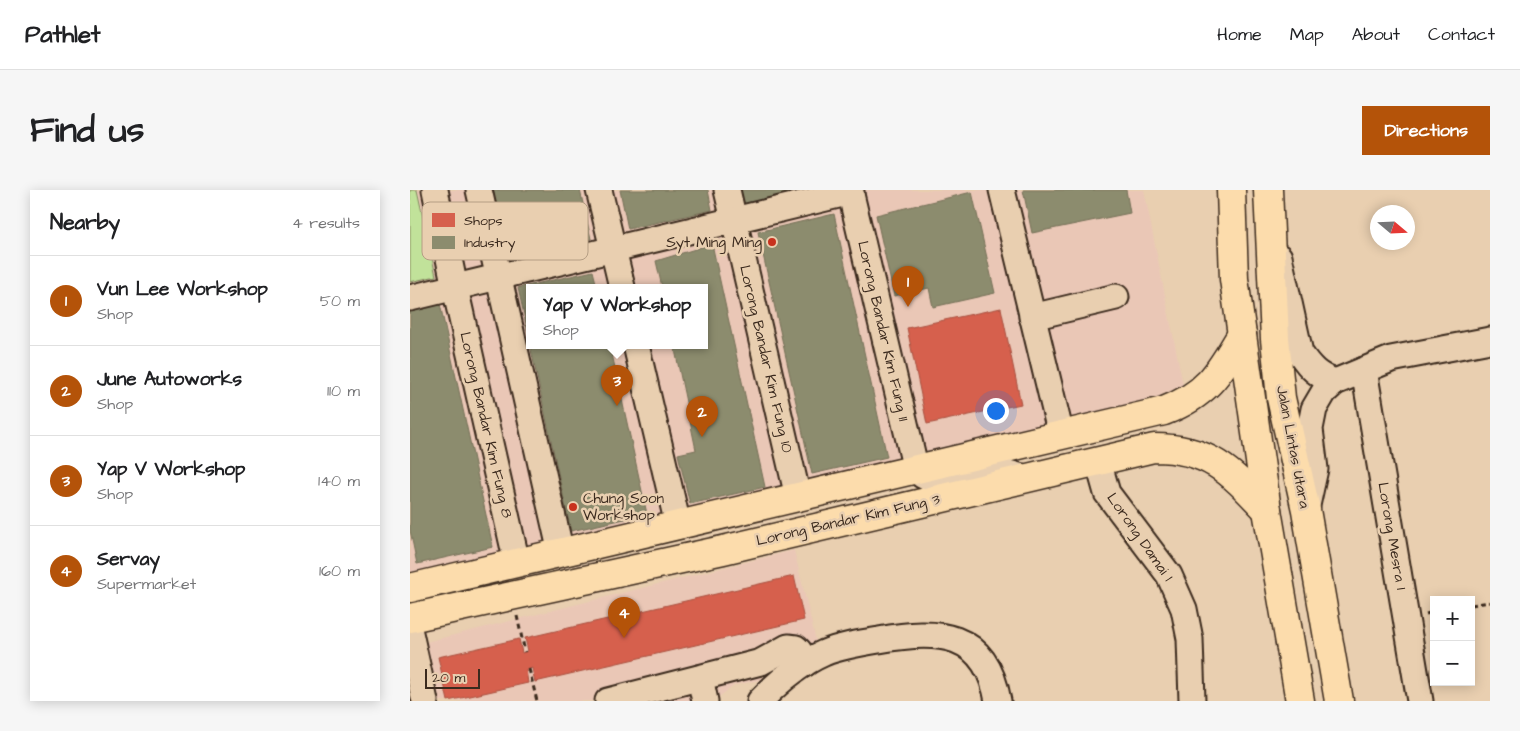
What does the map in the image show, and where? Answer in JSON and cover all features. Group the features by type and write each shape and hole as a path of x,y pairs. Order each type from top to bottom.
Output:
{"main road":[{"name":"Jalan Lintas Utara","path":"1231,190 1234,279 1267,510 1300,701"},
{"name":"Jalan Lintas Utara","path":"1268,190 1275,338 1282,398 1306,510 1339,701"},
{"path":"410,588 1164,411 1188,400 1216,377 1242,334"},
{"name":"Lorong Bandar Kim Fung 3","path":"410,618 723,550 1154,448 1183,451 1218,464 1233,474 1267,510"},
{"path":"714,517 723,534 723,550"}],"street":[{"path":"600,190 621,284"},
{"name":"Lorong Bandar Kim Fung 10","path":"727,190 798,497"},
{"path":"1002,190 1061,435"},
{"path":"588,256 850,191"},
{"name":"Lorong Bandar Kim Fung 11","path":"850,191 916,470"},
{"path":"1269,221 1282,267 1300,353 1308,366 1320,376 1335,382"},
{"name":"Lorong Bandar Kim Fung 8","path":"450,260 518,563"},
{"path":"495,260 561,553"},
{"path":"410,298 571,260"},
{"path":"1032,317 1116,297"},
{"path":"1306,510 1315,469 1310,429 1314,409 1324,392 1335,382 1390,359 1490,340"},
{"path":"637,349 678,525"},
{"name":"Lorong Mesra 1","path":"1364,370 1420,701"},
{"name":"Lorong Damai 1","path":"1098,461 1107,492 1169,576 1184,609 1190,639 1192,701"},
{"path":"916,470 924,477 944,482 998,471 1026,478"},
{"path":"410,633 425,701"},
{"path":"760,701 804,664 823,654 843,647 901,636 933,634 959,640 978,655 988,666 995,684 998,701"},
{"path":"608,701 702,689 761,662 788,647 796,648 804,664"}],"path":[{"path":"512,596 525,652"},
{"path":"1475,604 1490,602"},
{"path":"529,669 537,701"}],"shaded area":[{"path":"410,190 1144,190 1183,385 1148,402 410,582"},
{"path":"794,550 817,645 780,659 760,680 735,685 716,699 701,701 410,701 410,646"}],"green space":[{"path":"410,190 417,190 422,213 422,260 432,260 436,276 410,282"}],"building: Shops":[{"path":"1001,308 1021,404 927,424 907,328"},
{"path":"794,576 804,620 535,682 532,668 526,670 528,683 448,701 438,657 519,639 522,653 528,651 525,638"}],"building: Industry":[{"path":"492,190 580,190 583,202 494,202"},
{"path":"620,190 708,190 712,210 628,229"},
{"path":"740,190 815,190 743,206"},
{"path":"1023,190 1126,190 1130,213 1032,233"},
{"path":"972,192 995,293 933,307 929,288 894,296 876,215"},
{"path":"834,214 887,457 812,474 758,232"},
{"path":"588,226 591,239 588,240"},
{"path":"712,244 765,487 690,504 678,454 696,450 675,349 708,349 708,284 661,284 656,261"},
{"path":"593,271 596,284 536,284"},
{"path":"526,286 526,323 518,288"},
{"path":"440,304 493,547 417,564 410,530 410,311"},
{"path":"531,349 611,349 647,514 571,531"}],"place":[{"name":"Syt Ming Ming","path":"772,242"},
{"name":"Vun Lee Workshop","path":"908,307"},
{"name":"Yap V Workshop","path":"617,406"},
{"name":"June Autoworks","path":"702,437"},
{"name":"Chung Soon Workshop","path":"573,507"},
{"name":"Servay","path":"624,638"}]}
